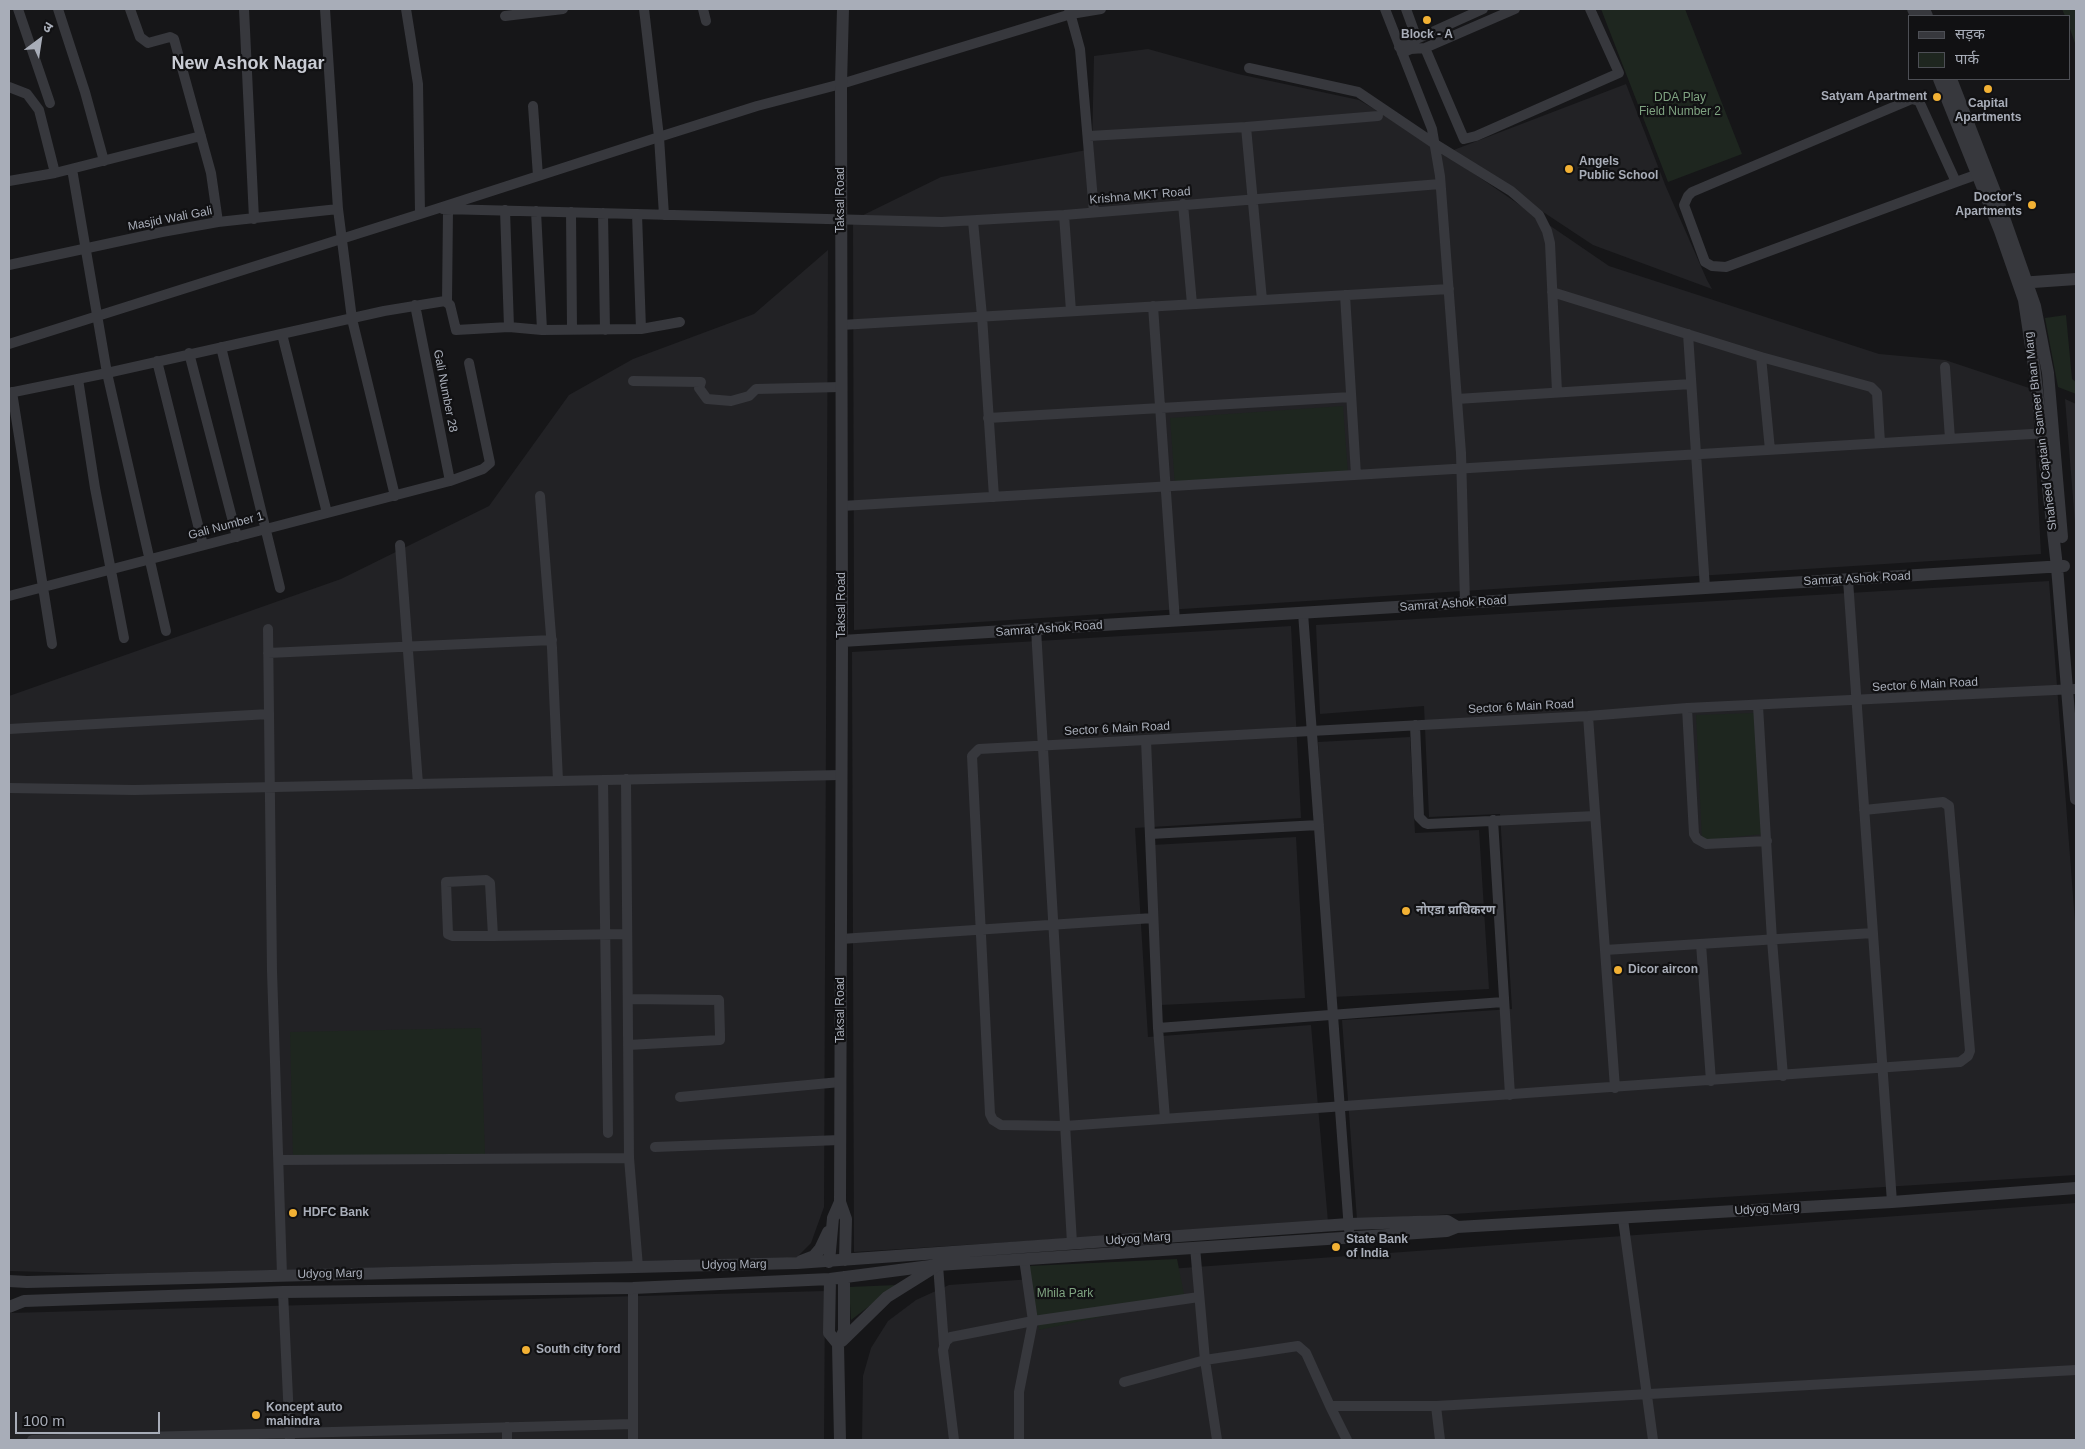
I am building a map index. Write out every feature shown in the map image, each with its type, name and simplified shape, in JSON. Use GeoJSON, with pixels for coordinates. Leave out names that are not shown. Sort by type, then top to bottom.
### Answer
{"type":"FeatureCollection","features":[{"type":"Feature","properties":{"kind":"street"},"geometry":{"type":"LineString","coordinates":[[18,9],[50,103]]}},
{"type":"Feature","properties":{"kind":"street"},"geometry":{"type":"LineString","coordinates":[[58,9],[85,92],[104,161]]}},
{"type":"Feature","properties":{"kind":"street"},"geometry":{"type":"LineString","coordinates":[[130,9],[140,37],[146,42],[150,44],[170,37],[174,39],[211,173],[218,222]]}},
{"type":"Feature","properties":{"kind":"street"},"geometry":{"type":"LineString","coordinates":[[244,9],[254,219]]}},
{"type":"Feature","properties":{"kind":"street"},"geometry":{"type":"LineString","coordinates":[[325,9],[338,209],[352,319],[395,496]]}},
{"type":"Feature","properties":{"kind":"street"},"geometry":{"type":"LineString","coordinates":[[406,9],[418,84],[420,213]]}},
{"type":"Feature","properties":{"kind":"street"},"geometry":{"type":"LineString","coordinates":[[505,16],[562,9]]}},
{"type":"Feature","properties":{"kind":"street"},"geometry":{"type":"LineString","coordinates":[[644,9],[659,136],[664,215]]}},
{"type":"Feature","properties":{"kind":"street"},"geometry":{"type":"LineString","coordinates":[[703,9],[706,21]]}},
{"type":"Feature","properties":{"kind":"street","name":"Taksal Road"},"geometry":{"type":"LineString","coordinates":[[844,9],[841,84],[840,1202],[846,1219],[846,1260]]}},
{"type":"Feature","properties":{"kind":"street"},"geometry":{"type":"LineString","coordinates":[[9,344],[436,209],[659,136],[757,106],[841,84],[1070,11],[1101,9]]}},
{"type":"Feature","properties":{"kind":"street"},"geometry":{"type":"LineString","coordinates":[[1384,9],[1432,128],[1435,144],[1449,289],[1462,468],[1465,603]]}},
{"type":"Feature","properties":{"kind":"street"},"geometry":{"type":"LineString","coordinates":[[1406,9],[1417,39]]}},
{"type":"Feature","properties":{"kind":"street"},"geometry":{"type":"LineString","coordinates":[[1401,50],[1417,39],[1483,9]]}},
{"type":"Feature","properties":{"kind":"street"},"geometry":{"type":"LineString","coordinates":[[1401,50],[1425,48],[1515,9]]}},
{"type":"Feature","properties":{"kind":"street"},"geometry":{"type":"LineString","coordinates":[[1425,48],[1464,139],[1476,136],[1619,73],[1590,9]]}},
{"type":"Feature","properties":{"kind":"street"},"geometry":{"type":"LineString","coordinates":[[1070,11],[1080,49],[1089,136],[1094,212]]}},
{"type":"Feature","properties":{"kind":"street"},"geometry":{"type":"LineString","coordinates":[[1249,68],[1358,92],[1435,144],[1511,191],[1539,215],[1547,231],[1550,243],[1557,392]]}},
{"type":"Feature","properties":{"kind":"street","name":"Shaheed Captain Sameer Bhan Marg"},"geometry":{"type":"LineString","coordinates":[[1939,80],[1982,173]]}},
{"type":"Feature","properties":{"kind":"street","name":"Shaheed Captain Sameer Bhan Marg"},"geometry":{"type":"LineString","coordinates":[[1951,80],[1982,173],[2022,283],[2035,306],[2048,373],[2048,433],[2071,689],[2076,799]]}},
{"type":"Feature","properties":{"kind":"street"},"geometry":{"type":"LineString","coordinates":[[9,87],[27,94],[39,110],[55,173]]}},
{"type":"Feature","properties":{"kind":"street"},"geometry":{"type":"LineString","coordinates":[[1956,182],[1919,101],[1912,98],[1692,192],[1684,204],[1705,262],[1712,266],[1726,267],[1982,173]]}},
{"type":"Feature","properties":{"kind":"street"},"geometry":{"type":"LineString","coordinates":[[533,106],[538,176]]}},
{"type":"Feature","properties":{"kind":"street"},"geometry":{"type":"LineString","coordinates":[[1089,136],[1246,127],[1378,116]]}},
{"type":"Feature","properties":{"kind":"street"},"geometry":{"type":"LineString","coordinates":[[1246,127],[1262,300]]}},
{"type":"Feature","properties":{"kind":"street"},"geometry":{"type":"LineString","coordinates":[[9,181],[55,173],[201,136]]}},
{"type":"Feature","properties":{"kind":"street"},"geometry":{"type":"LineString","coordinates":[[72,169],[107,373],[166,631]]}},
{"type":"Feature","properties":{"kind":"street","name":"Krishna MKT Road"},"geometry":{"type":"LineString","coordinates":[[436,209],[942,222],[1064,215],[1440,184]]}},
{"type":"Feature","properties":{"kind":"street"},"geometry":{"type":"LineString","coordinates":[[1183,204],[1192,304]]}},
{"type":"Feature","properties":{"kind":"street","name":"Masjid Wali Gali"},"geometry":{"type":"LineString","coordinates":[[9,265],[218,222],[338,209]]}},
{"type":"Feature","properties":{"kind":"street"},"geometry":{"type":"LineString","coordinates":[[448,210],[447,302],[450,305],[456,330],[509,327],[542,330],[640,330],[680,322]]}},
{"type":"Feature","properties":{"kind":"street"},"geometry":{"type":"LineString","coordinates":[[504,210],[509,327]]}},
{"type":"Feature","properties":{"kind":"street"},"geometry":{"type":"LineString","coordinates":[[536,211],[542,330]]}},
{"type":"Feature","properties":{"kind":"street"},"geometry":{"type":"LineString","coordinates":[[571,212],[572,329]]}},
{"type":"Feature","properties":{"kind":"street"},"geometry":{"type":"LineString","coordinates":[[603,213],[605,330]]}},
{"type":"Feature","properties":{"kind":"street"},"geometry":{"type":"LineString","coordinates":[[637,214],[640,330]]}},
{"type":"Feature","properties":{"kind":"street"},"geometry":{"type":"LineString","coordinates":[[1064,215],[1072,311]]}},
{"type":"Feature","properties":{"kind":"street"},"geometry":{"type":"LineString","coordinates":[[973,221],[982,316],[994,497]]}},
{"type":"Feature","properties":{"kind":"street"},"geometry":{"type":"LineString","coordinates":[[2022,283],[2076,279]]}},
{"type":"Feature","properties":{"kind":"street"},"geometry":{"type":"LineString","coordinates":[[841,325],[1449,289]]}},
{"type":"Feature","properties":{"kind":"street"},"geometry":{"type":"LineString","coordinates":[[1552,292],[1761,357],[1874,389],[1877,393],[1880,444]]}},
{"type":"Feature","properties":{"kind":"street"},"geometry":{"type":"LineString","coordinates":[[1345,295],[1356,475]]}},
{"type":"Feature","properties":{"kind":"street"},"geometry":{"type":"LineString","coordinates":[[52,644],[10,393],[415,305],[447,302]]}},
{"type":"Feature","properties":{"kind":"street","name":"Gali Number 28"},"geometry":{"type":"LineString","coordinates":[[415,305],[450,481]]}},
{"type":"Feature","properties":{"kind":"street"},"geometry":{"type":"LineString","coordinates":[[1153,306],[1175,621]]}},
{"type":"Feature","properties":{"kind":"street"},"geometry":{"type":"LineString","coordinates":[[282,334],[327,513]]}},
{"type":"Feature","properties":{"kind":"street"},"geometry":{"type":"LineString","coordinates":[[1688,334],[1705,588]]}},
{"type":"Feature","properties":{"kind":"street"},"geometry":{"type":"LineString","coordinates":[[221,347],[280,588]]}},
{"type":"Feature","properties":{"kind":"street"},"geometry":{"type":"LineString","coordinates":[[189,354],[237,537]]}},
{"type":"Feature","properties":{"kind":"street"},"geometry":{"type":"LineString","coordinates":[[1761,357],[1770,450]]}},
{"type":"Feature","properties":{"kind":"street"},"geometry":{"type":"LineString","coordinates":[[156,361],[203,545]]}},
{"type":"Feature","properties":{"kind":"street","name":"Gali Number 1"},"geometry":{"type":"LineString","coordinates":[[9,596],[395,496],[450,481],[483,469],[490,463],[469,363]]}},
{"type":"Feature","properties":{"kind":"street"},"geometry":{"type":"LineString","coordinates":[[1945,367],[1950,439]]}},
{"type":"Feature","properties":{"kind":"street"},"geometry":{"type":"LineString","coordinates":[[78,379],[110,570],[124,638]]}},
{"type":"Feature","properties":{"kind":"street"},"geometry":{"type":"LineString","coordinates":[[632,381],[701,382],[699,388],[707,398],[731,401],[749,396],[756,389],[841,387]]}},
{"type":"Feature","properties":{"kind":"street"},"geometry":{"type":"LineString","coordinates":[[1457,399],[1691,384]]}},
{"type":"Feature","properties":{"kind":"street"},"geometry":{"type":"LineString","coordinates":[[988,418],[1351,397]]}},
{"type":"Feature","properties":{"kind":"street"},"geometry":{"type":"LineString","coordinates":[[842,506],[2048,433]]}},
{"type":"Feature","properties":{"kind":"street"},"geometry":{"type":"LineString","coordinates":[[540,496],[552,640],[558,781]]}},
{"type":"Feature","properties":{"kind":"street"},"geometry":{"type":"LineString","coordinates":[[400,545],[418,784]]}},
{"type":"Feature","properties":{"kind":"street","name":"Samrat Ashok Road"},"geometry":{"type":"LineString","coordinates":[[842,641],[2060,567]]}},
{"type":"Feature","properties":{"kind":"street"},"geometry":{"type":"LineString","coordinates":[[1848,580],[1892,1202]]}},
{"type":"Feature","properties":{"kind":"street"},"geometry":{"type":"LineString","coordinates":[[1304,613],[1350,1238]]}},
{"type":"Feature","properties":{"kind":"street"},"geometry":{"type":"LineString","coordinates":[[268,629],[272,971],[282,1275]]}},
{"type":"Feature","properties":{"kind":"street"},"geometry":{"type":"LineString","coordinates":[[1036,630],[1072,1242]]}},
{"type":"Feature","properties":{"kind":"street"},"geometry":{"type":"LineString","coordinates":[[268,653],[552,640]]}},
{"type":"Feature","properties":{"kind":"street","name":"Shaheed Captain Sameer Bhan Marg"},"geometry":{"type":"LineString","coordinates":[[2071,689],[2076,702]]}},
{"type":"Feature","properties":{"kind":"street","name":"Sector 6 Main Road"},"geometry":{"type":"LineString","coordinates":[[982,929],[972,756],[979,749],[1588,716],[1687,708],[1758,706],[2071,689]]}},
{"type":"Feature","properties":{"kind":"street"},"geometry":{"type":"LineString","coordinates":[[1758,706],[1772,940],[1783,1076]]}},
{"type":"Feature","properties":{"kind":"street"},"geometry":{"type":"LineString","coordinates":[[1687,708],[1694,834],[1706,844],[1767,841]]}},
{"type":"Feature","properties":{"kind":"street"},"geometry":{"type":"LineString","coordinates":[[9,729],[269,714]]}},
{"type":"Feature","properties":{"kind":"street"},"geometry":{"type":"LineString","coordinates":[[1588,716],[1615,1088]]}},
{"type":"Feature","properties":{"kind":"street"},"geometry":{"type":"LineString","coordinates":[[1415,726],[1419,817],[1428,824],[1595,816]]}},
{"type":"Feature","properties":{"kind":"street"},"geometry":{"type":"LineString","coordinates":[[1146,740],[1158,1028],[1165,1118]]}},
{"type":"Feature","properties":{"kind":"street"},"geometry":{"type":"LineString","coordinates":[[9,788],[134,790],[841,775]]}},
{"type":"Feature","properties":{"kind":"street"},"geometry":{"type":"LineString","coordinates":[[603,780],[608,1133]]}},
{"type":"Feature","properties":{"kind":"street"},"geometry":{"type":"LineString","coordinates":[[626,780],[629,1158],[638,1267]]}},
{"type":"Feature","properties":{"kind":"street"},"geometry":{"type":"LineString","coordinates":[[982,929],[990,1114],[992,1120],[1001,1125],[1065,1126],[1960,1062],[1968,1056],[1970,1051],[1949,806],[1943,802],[1864,810]]}},
{"type":"Feature","properties":{"kind":"street"},"geometry":{"type":"LineString","coordinates":[[1493,820],[1510,1095]]}},
{"type":"Feature","properties":{"kind":"street"},"geometry":{"type":"LineString","coordinates":[[1150,834],[1319,825]]}},
{"type":"Feature","properties":{"kind":"street"},"geometry":{"type":"LineString","coordinates":[[493,936],[490,883],[486,880],[446,882],[448,934],[453,936],[493,936],[606,933],[627,934]]}},
{"type":"Feature","properties":{"kind":"street"},"geometry":{"type":"LineString","coordinates":[[841,939],[1153,918]]}},
{"type":"Feature","properties":{"kind":"street"},"geometry":{"type":"LineString","coordinates":[[1605,950],[1873,933]]}},
{"type":"Feature","properties":{"kind":"street"},"geometry":{"type":"LineString","coordinates":[[1701,944],[1711,1081]]}},
{"type":"Feature","properties":{"kind":"street"},"geometry":{"type":"LineString","coordinates":[[628,999],[719,1000],[720,1034],[720,1040],[628,1046]]}},
{"type":"Feature","properties":{"kind":"street"},"geometry":{"type":"LineString","coordinates":[[1158,1028],[1503,1002]]}},
{"type":"Feature","properties":{"kind":"street"},"geometry":{"type":"LineString","coordinates":[[680,1097],[840,1082]]}},
{"type":"Feature","properties":{"kind":"street"},"geometry":{"type":"LineString","coordinates":[[655,1147],[840,1140]]}},
{"type":"Feature","properties":{"kind":"street"},"geometry":{"type":"LineString","coordinates":[[278,1160],[629,1158]]}},
{"type":"Feature","properties":{"kind":"street","name":"Udyog Marg"},"geometry":{"type":"LineString","coordinates":[[9,1307],[24,1301],[283,1292],[633,1288],[830,1279],[938,1265],[1350,1238],[1447,1230],[1457,1227],[1892,1202],[2076,1188]]}},
{"type":"Feature","properties":{"kind":"street","name":"Taksal Road"},"geometry":{"type":"LineString","coordinates":[[829,1262],[833,1218],[840,1202]]}},
{"type":"Feature","properties":{"kind":"street"},"geometry":{"type":"LineString","coordinates":[[797,1263],[814,1256],[820,1249],[833,1218]]}},
{"type":"Feature","properties":{"kind":"street"},"geometry":{"type":"LineString","coordinates":[[1623,1218],[1653,1440]]}},
{"type":"Feature","properties":{"kind":"street","name":"Udyog Marg"},"geometry":{"type":"LineString","coordinates":[[9,1280],[27,1282],[829,1262],[1072,1242],[1348,1224],[1447,1221],[1457,1227]]}},
{"type":"Feature","properties":{"kind":"street"},"geometry":{"type":"LineString","coordinates":[[1195,1248],[1205,1360],[1217,1440]]}},
{"type":"Feature","properties":{"kind":"street"},"geometry":{"type":"LineString","coordinates":[[1019,1440],[1018,1392],[1033,1321],[1024,1259]]}},
{"type":"Feature","properties":{"kind":"street"},"geometry":{"type":"LineString","coordinates":[[838,1344],[848,1337],[887,1297],[938,1265],[954,1440]]}},
{"type":"Feature","properties":{"kind":"street"},"geometry":{"type":"LineString","coordinates":[[9,1274],[27,1282]]}},
{"type":"Feature","properties":{"kind":"street"},"geometry":{"type":"LineString","coordinates":[[840,1440],[838,1344],[844,1331],[844,1277]]}},
{"type":"Feature","properties":{"kind":"street"},"geometry":{"type":"LineString","coordinates":[[830,1279],[829,1333],[838,1344]]}},
{"type":"Feature","properties":{"kind":"street"},"geometry":{"type":"LineString","coordinates":[[633,1288],[633,1440]]}},
{"type":"Feature","properties":{"kind":"street"},"geometry":{"type":"LineString","coordinates":[[283,1292],[290,1437]]}},
{"type":"Feature","properties":{"kind":"street"},"geometry":{"type":"LineString","coordinates":[[944,1345],[951,1338],[1033,1321],[1199,1296]]}},
{"type":"Feature","properties":{"kind":"street"},"geometry":{"type":"LineString","coordinates":[[1124,1382],[1205,1360],[1298,1346],[1306,1353],[1347,1440]]}},
{"type":"Feature","properties":{"kind":"street"},"geometry":{"type":"LineString","coordinates":[[1330,1406],[1436,1406],[2076,1370]]}},
{"type":"Feature","properties":{"kind":"street"},"geometry":{"type":"LineString","coordinates":[[1436,1406],[1440,1440]]}},
{"type":"Feature","properties":{"kind":"street"},"geometry":{"type":"LineString","coordinates":[[32,1440],[290,1437],[507,1427],[633,1424]]}},
{"type":"Feature","properties":{"kind":"street"},"geometry":{"type":"LineString","coordinates":[[507,1427],[507,1440]]}},
{"type":"Feature","properties":{"kind":"shaded area"},"geometry":{"type":"Polygon","coordinates":[[[1148,49],[1238,74],[1359,100],[1416,134],[1609,266],[1879,354],[1945,360],[2032,389],[2041,554],[854,630],[853,220],[941,177],[1092,149],[1094,56],[1148,49]]]}},
{"type":"Feature","properties":{"kind":"shaded area","name":"Angels Public School"},"geometry":{"type":"Polygon","coordinates":[[[1626,84],[1666,187],[1712,289],[1593,245],[1451,151],[1626,84]]]}},
{"type":"Feature","properties":{"kind":"shaded area"},"geometry":{"type":"Polygon","coordinates":[[[828,250],[824,1207],[811,1243],[797,1257],[118,1274],[9,1271],[9,696],[341,579],[489,506],[569,395],[633,359],[754,314],[828,250]]]}},
{"type":"Feature","properties":{"kind":"shaded area"},"geometry":{"type":"Polygon","coordinates":[[[2065,399],[2076,404],[2076,535],[2065,399]]]}},
{"type":"Feature","properties":{"kind":"shaded area"},"geometry":{"type":"Polygon","coordinates":[[[2049,581],[2076,935],[2076,1175],[1357,1220],[1342,1020],[1512,1009],[1500,814],[1429,817],[1424,706],[1320,714],[1316,625],[2049,581]]]}},
{"type":"Feature","properties":{"kind":"shaded area"},"geometry":{"type":"Polygon","coordinates":[[[1291,626],[1301,818],[1135,828],[1148,1037],[1311,1025],[1328,1222],[854,1252],[852,652],[1291,626]]]}},
{"type":"Feature","properties":{"kind":"shaded area","name":"नोएडा प्राधिकरण"},"geometry":{"type":"Polygon","coordinates":[[[1410,737],[1415,833],[1479,830],[1489,989],[1333,997],[1318,742],[1410,737]]]}},
{"type":"Feature","properties":{"kind":"shaded area"},"geometry":{"type":"Polygon","coordinates":[[[1296,837],[1305,998],[1161,1005],[1152,845],[1296,837]]]}},
{"type":"Feature","properties":{"kind":"shaded area"},"geometry":{"type":"Polygon","coordinates":[[[2076,1203],[2076,1440],[862,1440],[863,1376],[871,1348],[888,1321],[916,1300],[949,1285],[2076,1203]]]}},
{"type":"Feature","properties":{"kind":"shaded area"},"geometry":{"type":"Polygon","coordinates":[[[825,1291],[824,1440],[9,1440],[9,1313],[825,1291]]]}},
{"type":"Feature","properties":{"kind":"green space","name":"DDA Play Field Number 2"},"geometry":{"type":"Polygon","coordinates":[[[1601,9],[1685,9],[1742,154],[1668,182],[1601,9]]]}},
{"type":"Feature","properties":{"kind":"green space"},"geometry":{"type":"Polygon","coordinates":[[[2062,9],[2076,9],[2076,46],[2070,29],[2070,15],[2065,15],[2062,9]]]}},
{"type":"Feature","properties":{"kind":"green space"},"geometry":{"type":"Polygon","coordinates":[[[2066,315],[2072,379],[2076,382],[2076,394],[2058,387],[2045,318],[2066,315]]]}},
{"type":"Feature","properties":{"kind":"green space"},"geometry":{"type":"Polygon","coordinates":[[[1343,406],[1348,474],[1175,486],[1170,418],[1343,406]]]}},
{"type":"Feature","properties":{"kind":"green space"},"geometry":{"type":"Polygon","coordinates":[[[1754,713],[1762,834],[1702,841],[1696,715],[1754,713]]]}},
{"type":"Feature","properties":{"kind":"green space"},"geometry":{"type":"Polygon","coordinates":[[[481,1028],[485,1155],[293,1159],[290,1032],[481,1028]]]}},
{"type":"Feature","properties":{"kind":"green space","name":"Mhila Park"},"geometry":{"type":"Polygon","coordinates":[[[1177,1259],[1185,1299],[1039,1330],[1029,1266],[1177,1259]]]}},
{"type":"Feature","properties":{"kind":"green space"},"geometry":{"type":"Polygon","coordinates":[[[897,1285],[851,1320],[849,1287],[897,1285]]]}},
{"type":"Feature","properties":{"kind":"place","name":"Block - A"},"geometry":{"type":"Point","coordinates":[1427,20]}},
{"type":"Feature","properties":{"kind":"place","name":"Capital Apartments"},"geometry":{"type":"Point","coordinates":[1988,89]}},
{"type":"Feature","properties":{"kind":"place","name":"Satyam Apartment"},"geometry":{"type":"Point","coordinates":[1937,97]}},
{"type":"Feature","properties":{"kind":"place","name":"Angels Public School"},"geometry":{"type":"Point","coordinates":[1569,169]}},
{"type":"Feature","properties":{"kind":"place","name":"Doctor's Apartments"},"geometry":{"type":"Point","coordinates":[2032,205]}},
{"type":"Feature","properties":{"kind":"place","name":"नोएडा प्राधिकरण"},"geometry":{"type":"Point","coordinates":[1406,911]}},
{"type":"Feature","properties":{"kind":"place","name":"Dicor aircon"},"geometry":{"type":"Point","coordinates":[1618,970]}},
{"type":"Feature","properties":{"kind":"place","name":"HDFC Bank"},"geometry":{"type":"Point","coordinates":[293,1213]}},
{"type":"Feature","properties":{"kind":"place","name":"State Bank of India"},"geometry":{"type":"Point","coordinates":[1336,1247]}},
{"type":"Feature","properties":{"kind":"place","name":"South city ford"},"geometry":{"type":"Point","coordinates":[526,1350]}},
{"type":"Feature","properties":{"kind":"place","name":"Koncept auto mahindra"},"geometry":{"type":"Point","coordinates":[256,1415]}},
{"type":"Feature","properties":{"kind":"district","name":"New Ashok Nagar"},"geometry":{"type":"Point","coordinates":[248,64]}}]}
